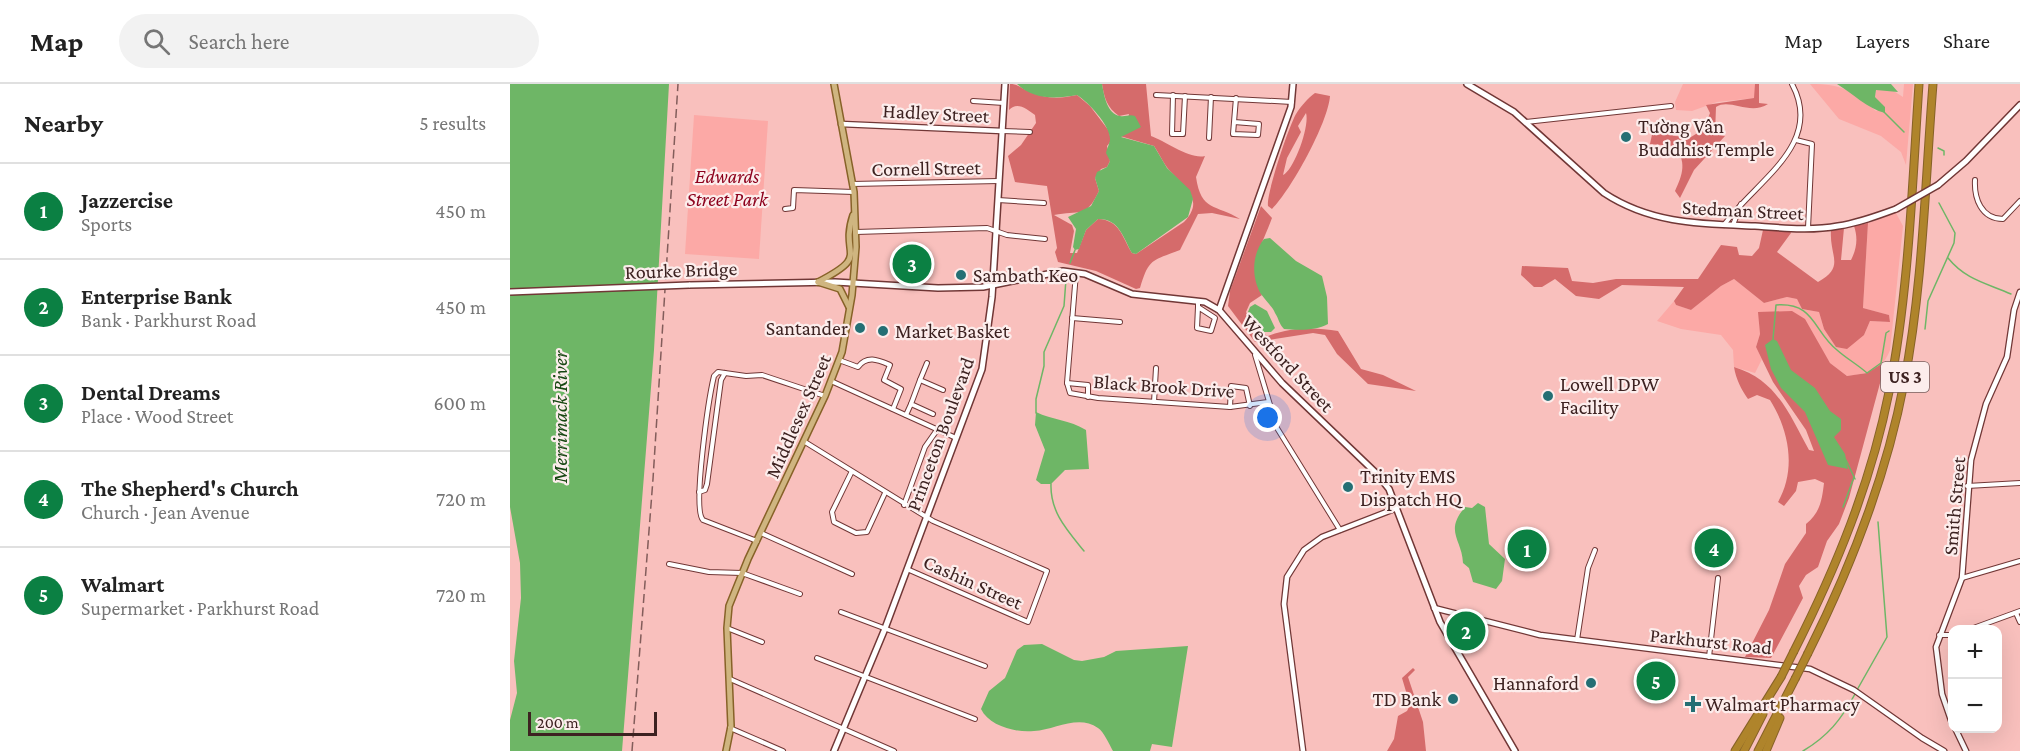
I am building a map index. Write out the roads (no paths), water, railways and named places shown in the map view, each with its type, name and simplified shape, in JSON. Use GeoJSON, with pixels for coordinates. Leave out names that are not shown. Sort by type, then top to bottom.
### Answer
{"type":"FeatureCollection","features":[{"type":"Feature","properties":{"kind":"highway","name":"US 3"},"geometry":{"type":"LineString","coordinates":[[1744,751],[1823,592],[1850,528],[1872,462],[1889,394],[1903,302],[1919,84]]}},
{"type":"Feature","properties":{"kind":"highway","name":"US 3"},"geometry":{"type":"LineString","coordinates":[[1758,751],[1808,653],[1861,534],[1881,475],[1900,400],[1917,292],[1933,84]]}},
{"type":"Feature","properties":{"kind":"highway"},"geometry":{"type":"LineString","coordinates":[[1735,751],[1782,677]]}},
{"type":"Feature","properties":{"kind":"highway"},"geometry":{"type":"LineString","coordinates":[[1766,751],[1795,679]]}},
{"type":"Feature","properties":{"kind":"main road","name":"Middlesex Street"},"geometry":{"type":"LineString","coordinates":[[726,751],[730,728],[727,628],[729,606],[831,381],[839,360],[854,283],[856,232],[854,192],[834,84]]}},
{"type":"Feature","properties":{"kind":"main road","name":"Princeton Boulevard"},"geometry":{"type":"LineString","coordinates":[[834,751],[885,628],[984,361],[993,286],[1005,84]]}},
{"type":"Feature","properties":{"kind":"main road","name":"Westford Street"},"geometry":{"type":"LineString","coordinates":[[1293,84],[1292,102],[1219,310],[1255,355],[1308,410],[1377,474],[1389,489],[1440,622],[1515,751]]}},
{"type":"Feature","properties":{"kind":"main road","name":"Stedman Street"},"geometry":{"type":"LineString","coordinates":[[1467,84],[1499,101],[1526,122],[1578,171],[1618,202],[1669,221],[1724,225],[1808,228],[1854,223],[1896,209],[1938,184],[1966,161],[2019,108]]}},
{"type":"Feature","properties":{"kind":"main road"},"geometry":{"type":"LineString","coordinates":[[818,282],[841,271],[850,261],[851,222],[855,212]]}},
{"type":"Feature","properties":{"kind":"main road","name":"Rourke Bridge"},"geometry":{"type":"LineString","coordinates":[[510,292],[818,282],[938,288],[993,286],[1063,271],[1076,273]]}},
{"type":"Feature","properties":{"kind":"main road"},"geometry":{"type":"LineString","coordinates":[[1076,273],[1132,294],[1198,304],[1219,310]]}},
{"type":"Feature","properties":{"kind":"main road"},"geometry":{"type":"LineString","coordinates":[[818,282],[840,289],[848,301],[849,312]]}},
{"type":"Feature","properties":{"kind":"street"},"geometry":{"type":"LineString","coordinates":[[1724,225],[1741,204],[1788,157],[1796,140],[1802,113],[1792,84]]}},
{"type":"Feature","properties":{"kind":"street"},"geometry":{"type":"LineString","coordinates":[[1156,94],[1292,102]]}},
{"type":"Feature","properties":{"kind":"street"},"geometry":{"type":"LineString","coordinates":[[1173,95],[1172,134],[1183,134],[1185,96]]}},
{"type":"Feature","properties":{"kind":"street"},"geometry":{"type":"LineString","coordinates":[[1209,138],[1211,97]]}},
{"type":"Feature","properties":{"kind":"street"},"geometry":{"type":"LineString","coordinates":[[1234,122],[1259,124],[1258,135],[1233,134],[1234,122],[1236,98]]}},
{"type":"Feature","properties":{"kind":"street"},"geometry":{"type":"LineString","coordinates":[[973,100],[1004,103]]}},
{"type":"Feature","properties":{"kind":"street"},"geometry":{"type":"LineString","coordinates":[[1526,122],[1671,106]]}},
{"type":"Feature","properties":{"kind":"street","name":"Hadley Street"},"geometry":{"type":"LineString","coordinates":[[841,124],[1030,132]]}},
{"type":"Feature","properties":{"kind":"street"},"geometry":{"type":"LineString","coordinates":[[1796,140],[1812,144],[1808,228]]}},
{"type":"Feature","properties":{"kind":"street"},"geometry":{"type":"LineString","coordinates":[[1976,180],[1975,200],[1986,213],[1994,218],[2003,219],[2020,201]]}},
{"type":"Feature","properties":{"kind":"street","name":"Cornell Street"},"geometry":{"type":"LineString","coordinates":[[852,184],[999,181]]}},
{"type":"Feature","properties":{"kind":"street"},"geometry":{"type":"LineString","coordinates":[[785,209],[793,208],[794,190],[854,192]]}},
{"type":"Feature","properties":{"kind":"street"},"geometry":{"type":"LineString","coordinates":[[998,200],[1044,203]]}},
{"type":"Feature","properties":{"kind":"street"},"geometry":{"type":"LineString","coordinates":[[1733,225],[1741,204]]}},
{"type":"Feature","properties":{"kind":"street"},"geometry":{"type":"LineString","coordinates":[[856,232],[987,228],[1007,235],[1045,239]]}},
{"type":"Feature","properties":{"kind":"street","name":"Black Brook Drive"},"geometry":{"type":"LineString","coordinates":[[1076,273],[1067,383],[1070,393],[1088,397],[1230,407],[1268,402]]}},
{"type":"Feature","properties":{"kind":"street","name":"Smith Street"},"geometry":{"type":"LineString","coordinates":[[1948,707],[1939,679],[1936,653],[1940,635],[1962,578],[1967,486],[1978,427],[2007,357],[2014,310],[2020,292]]}},
{"type":"Feature","properties":{"kind":"street"},"geometry":{"type":"LineString","coordinates":[[1198,304],[1213,315],[1214,327],[1211,331],[1197,328],[1198,304]]}},
{"type":"Feature","properties":{"kind":"street"},"geometry":{"type":"LineString","coordinates":[[1072,318],[1120,322]]}},
{"type":"Feature","properties":{"kind":"street"},"geometry":{"type":"LineString","coordinates":[[1255,355],[1268,402],[1283,439],[1340,530]]}},
{"type":"Feature","properties":{"kind":"street"},"geometry":{"type":"LineString","coordinates":[[839,360],[858,368],[862,362],[873,359],[890,365],[884,380],[901,389],[893,409]]}},
{"type":"Feature","properties":{"kind":"street"},"geometry":{"type":"LineString","coordinates":[[906,415],[927,363]]}},
{"type":"Feature","properties":{"kind":"street"},"geometry":{"type":"LineString","coordinates":[[1154,402],[1156,368]]}},
{"type":"Feature","properties":{"kind":"street"},"geometry":{"type":"LineString","coordinates":[[757,541],[701,518],[699,492],[713,379],[718,372],[746,376],[762,375],[825,396]]}},
{"type":"Feature","properties":{"kind":"street"},"geometry":{"type":"LineString","coordinates":[[699,492],[705,490],[707,484],[721,380],[725,373]]}},
{"type":"Feature","properties":{"kind":"street"},"geometry":{"type":"LineString","coordinates":[[920,380],[943,390]]}},
{"type":"Feature","properties":{"kind":"street"},"geometry":{"type":"LineString","coordinates":[[831,381],[957,438]]}},
{"type":"Feature","properties":{"kind":"street"},"geometry":{"type":"LineString","coordinates":[[1067,383],[1088,385],[1088,397]]}},
{"type":"Feature","properties":{"kind":"street"},"geometry":{"type":"LineString","coordinates":[[1230,407],[1231,386],[1246,388],[1250,406]]}},
{"type":"Feature","properties":{"kind":"street"},"geometry":{"type":"LineString","coordinates":[[910,404],[933,414]]}},
{"type":"Feature","properties":{"kind":"street"},"geometry":{"type":"LineString","coordinates":[[904,505],[925,447],[937,429]]}},
{"type":"Feature","properties":{"kind":"street"},"geometry":{"type":"LineString","coordinates":[[805,442],[927,518]]}},
{"type":"Feature","properties":{"kind":"street"},"geometry":{"type":"LineString","coordinates":[[851,472],[832,512],[834,522],[856,533],[867,532],[885,493]]}},
{"type":"Feature","properties":{"kind":"street"},"geometry":{"type":"LineString","coordinates":[[1967,486],[2020,483]]}},
{"type":"Feature","properties":{"kind":"street"},"geometry":{"type":"LineString","coordinates":[[1303,751],[1284,604],[1286,584],[1293,564],[1304,550],[1322,537],[1397,508]]}},
{"type":"Feature","properties":{"kind":"street","name":"Cashin Street"},"geometry":{"type":"LineString","coordinates":[[907,570],[1028,622],[1047,572],[927,518]]}},
{"type":"Feature","properties":{"kind":"street"},"geometry":{"type":"LineString","coordinates":[[761,533],[852,574]]}},
{"type":"Feature","properties":{"kind":"street"},"geometry":{"type":"LineString","coordinates":[[1576,640],[1588,568],[1595,550]]}},
{"type":"Feature","properties":{"kind":"street"},"geometry":{"type":"LineString","coordinates":[[1962,578],[2020,561]]}},
{"type":"Feature","properties":{"kind":"street"},"geometry":{"type":"LineString","coordinates":[[669,564],[709,572],[742,573],[800,594]]}},
{"type":"Feature","properties":{"kind":"street"},"geometry":{"type":"LineString","coordinates":[[1709,658],[1718,578]]}},
{"type":"Feature","properties":{"kind":"street","name":"Parkhurst Road"},"geometry":{"type":"LineString","coordinates":[[1434,608],[1521,632],[1709,658],[1806,668],[1829,675],[1865,696],[1922,738],[1944,751]]}},
{"type":"Feature","properties":{"kind":"street"},"geometry":{"type":"LineString","coordinates":[[842,612],[985,666]]}},
{"type":"Feature","properties":{"kind":"street"},"geometry":{"type":"LineString","coordinates":[[1440,622],[1443,613],[1453,612]]}},
{"type":"Feature","properties":{"kind":"street"},"geometry":{"type":"LineString","coordinates":[[1982,625],[2018,612],[2020,622]]}},
{"type":"Feature","properties":{"kind":"street"},"geometry":{"type":"LineString","coordinates":[[727,628],[762,642]]}},
{"type":"Feature","properties":{"kind":"street"},"geometry":{"type":"LineString","coordinates":[[1940,635],[1948,635]]}},
{"type":"Feature","properties":{"kind":"street"},"geometry":{"type":"LineString","coordinates":[[816,658],[975,719]]}},
{"type":"Feature","properties":{"kind":"street"},"geometry":{"type":"LineString","coordinates":[[730,680],[894,751]]}},
{"type":"Feature","properties":{"kind":"street"},"geometry":{"type":"LineString","coordinates":[[730,728],[783,751]]}},
{"type":"Feature","properties":{"kind":"street"},"geometry":{"type":"LineString","coordinates":[[1957,733],[1966,751]]}},
{"type":"Feature","properties":{"kind":"water","name":"Merrimack River"},"geometry":{"type":"Polygon","coordinates":[[[510,84],[669,84],[654,350],[622,751],[510,751],[510,720],[517,693],[514,661],[521,598],[520,563],[510,507],[510,84]]]}},
{"type":"Feature","properties":{"kind":"water"},"geometry":{"type":"Polygon","coordinates":[[[1017,84],[1102,84],[1112,112],[1120,116],[1135,116],[1141,127],[1121,137],[1154,146],[1167,168],[1190,190],[1193,199],[1188,217],[1136,254],[1132,253],[1116,226],[1111,222],[1098,219],[1086,230],[1079,249],[1075,250],[1073,247],[1076,229],[1068,217],[1091,206],[1099,191],[1095,178],[1097,172],[1107,167],[1110,161],[1106,153],[1110,141],[1109,133],[1098,114],[1077,95],[1038,96],[1017,84]]]}},
{"type":"Feature","properties":{"kind":"water"},"geometry":{"type":"Polygon","coordinates":[[[1837,84],[1891,84],[1898,92],[1876,90],[1875,97],[1885,107],[1885,113],[1866,104],[1837,84]]]}},
{"type":"Feature","properties":{"kind":"water"},"geometry":{"type":"Polygon","coordinates":[[[1270,238],[1296,261],[1322,276],[1327,297],[1328,324],[1301,330],[1284,329],[1281,325],[1261,294],[1254,273],[1255,259],[1260,245],[1264,239],[1270,238]]]}},
{"type":"Feature","properties":{"kind":"water"},"geometry":{"type":"Polygon","coordinates":[[[1255,304],[1267,311],[1275,328],[1271,332],[1263,332],[1248,312],[1255,304]]]}},
{"type":"Feature","properties":{"kind":"water"},"geometry":{"type":"Polygon","coordinates":[[[1773,339],[1777,341],[1791,370],[1815,388],[1830,411],[1841,419],[1841,430],[1834,437],[1845,454],[1848,469],[1828,465],[1805,412],[1781,388],[1771,369],[1765,345],[1773,339]]]}},
{"type":"Feature","properties":{"kind":"water"},"geometry":{"type":"Polygon","coordinates":[[[1036,412],[1086,430],[1089,469],[1065,470],[1051,484],[1041,484],[1036,480],[1045,450],[1035,425],[1036,412]]]}},
{"type":"Feature","properties":{"kind":"water"},"geometry":{"type":"Polygon","coordinates":[[[1478,503],[1485,507],[1489,544],[1505,559],[1502,581],[1496,589],[1473,582],[1469,568],[1463,563],[1456,535],[1456,523],[1465,507],[1472,508],[1478,503]]]}},
{"type":"Feature","properties":{"kind":"water"},"geometry":{"type":"Polygon","coordinates":[[[1042,644],[1074,660],[1082,661],[1104,657],[1116,651],[1188,646],[1172,747],[1152,744],[1150,751],[1113,751],[1098,728],[1083,722],[1027,731],[1004,727],[990,720],[981,709],[989,691],[1005,678],[1017,650],[1024,645],[1042,644]]]}},
{"type":"Feature","properties":{"kind":"waterway"},"geometry":{"type":"LineString","coordinates":[[1884,112],[1904,132]]}},
{"type":"Feature","properties":{"kind":"waterway"},"geometry":{"type":"LineString","coordinates":[[1938,148],[1944,151],[1944,155]]}},
{"type":"Feature","properties":{"kind":"waterway"},"geometry":{"type":"LineString","coordinates":[[1925,329],[1928,301],[1954,243],[1955,233],[1939,203]]}},
{"type":"Feature","properties":{"kind":"waterway"},"geometry":{"type":"LineString","coordinates":[[1070,263],[1075,250]]}},
{"type":"Feature","properties":{"kind":"waterway"},"geometry":{"type":"LineString","coordinates":[[1948,258],[1969,276],[2011,294]]}},
{"type":"Feature","properties":{"kind":"waterway"},"geometry":{"type":"LineString","coordinates":[[1036,413],[1036,399],[1044,366],[1044,352],[1064,306],[1066,279]]}},
{"type":"Feature","properties":{"kind":"waterway"},"geometry":{"type":"LineString","coordinates":[[1773,339],[1776,305],[1799,308],[1812,319],[1837,350],[1867,373],[1881,363],[1886,333],[1889,331]]}},
{"type":"Feature","properties":{"kind":"waterway"},"geometry":{"type":"LineString","coordinates":[[1922,391],[1923,385]]}},
{"type":"Feature","properties":{"kind":"waterway"},"geometry":{"type":"LineString","coordinates":[[1846,460],[1855,479]]}},
{"type":"Feature","properties":{"kind":"waterway"},"geometry":{"type":"LineString","coordinates":[[1843,507],[1854,477]]}},
{"type":"Feature","properties":{"kind":"waterway"},"geometry":{"type":"LineString","coordinates":[[1051,484],[1051,494],[1057,512],[1084,551]]}},
{"type":"Feature","properties":{"kind":"waterway"},"geometry":{"type":"LineString","coordinates":[[1857,690],[1887,637],[1878,522]]}},
{"type":"Feature","properties":{"kind":"waterway"},"geometry":{"type":"LineString","coordinates":[[1803,751],[1833,727],[1855,694]]}},
{"type":"Feature","properties":{"kind":"railway"},"geometry":{"type":"LineString","coordinates":[[632,751],[653,479],[678,84]]}},
{"type":"Feature","properties":{"kind":"place","name":"Tường Vân Buddhist Temple"},"geometry":{"type":"Point","coordinates":[1626,137]}},
{"type":"Feature","properties":{"kind":"place","name":"Dental Dreams"},"geometry":{"type":"Point","coordinates":[912,264]}},
{"type":"Feature","properties":{"kind":"place","name":"Sambath Keo"},"geometry":{"type":"Point","coordinates":[961,275]}},
{"type":"Feature","properties":{"kind":"place","name":"Santander"},"geometry":{"type":"Point","coordinates":[860,328]}},
{"type":"Feature","properties":{"kind":"place","name":"Market Basket"},"geometry":{"type":"Point","coordinates":[883,331]}},
{"type":"Feature","properties":{"kind":"place","name":"Lowell DPW Facility"},"geometry":{"type":"Point","coordinates":[1548,396]}},
{"type":"Feature","properties":{"kind":"place","name":"Trinity EMS Dispatch HQ"},"geometry":{"type":"Point","coordinates":[1348,487]}},
{"type":"Feature","properties":{"kind":"place","name":"The Shepherd's Church"},"geometry":{"type":"Point","coordinates":[1714,548]}},
{"type":"Feature","properties":{"kind":"place","name":"Jazzercise"},"geometry":{"type":"Point","coordinates":[1527,549]}},
{"type":"Feature","properties":{"kind":"place","name":"Enterprise Bank"},"geometry":{"type":"Point","coordinates":[1466,631]}},
{"type":"Feature","properties":{"kind":"place","name":"Walmart"},"geometry":{"type":"Point","coordinates":[1656,681]}},
{"type":"Feature","properties":{"kind":"place","name":"Hannaford"},"geometry":{"type":"Point","coordinates":[1591,683]}},
{"type":"Feature","properties":{"kind":"place","name":"TD Bank"},"geometry":{"type":"Point","coordinates":[1453,699]}},
{"type":"Feature","properties":{"kind":"place","name":"Walmart Pharmacy"},"geometry":{"type":"Point","coordinates":[1693,704]}},
{"type":"Feature","properties":{"kind":"park label","name":"Edwards Street Park"},"geometry":{"type":"Point","coordinates":[727,188]}}]}
